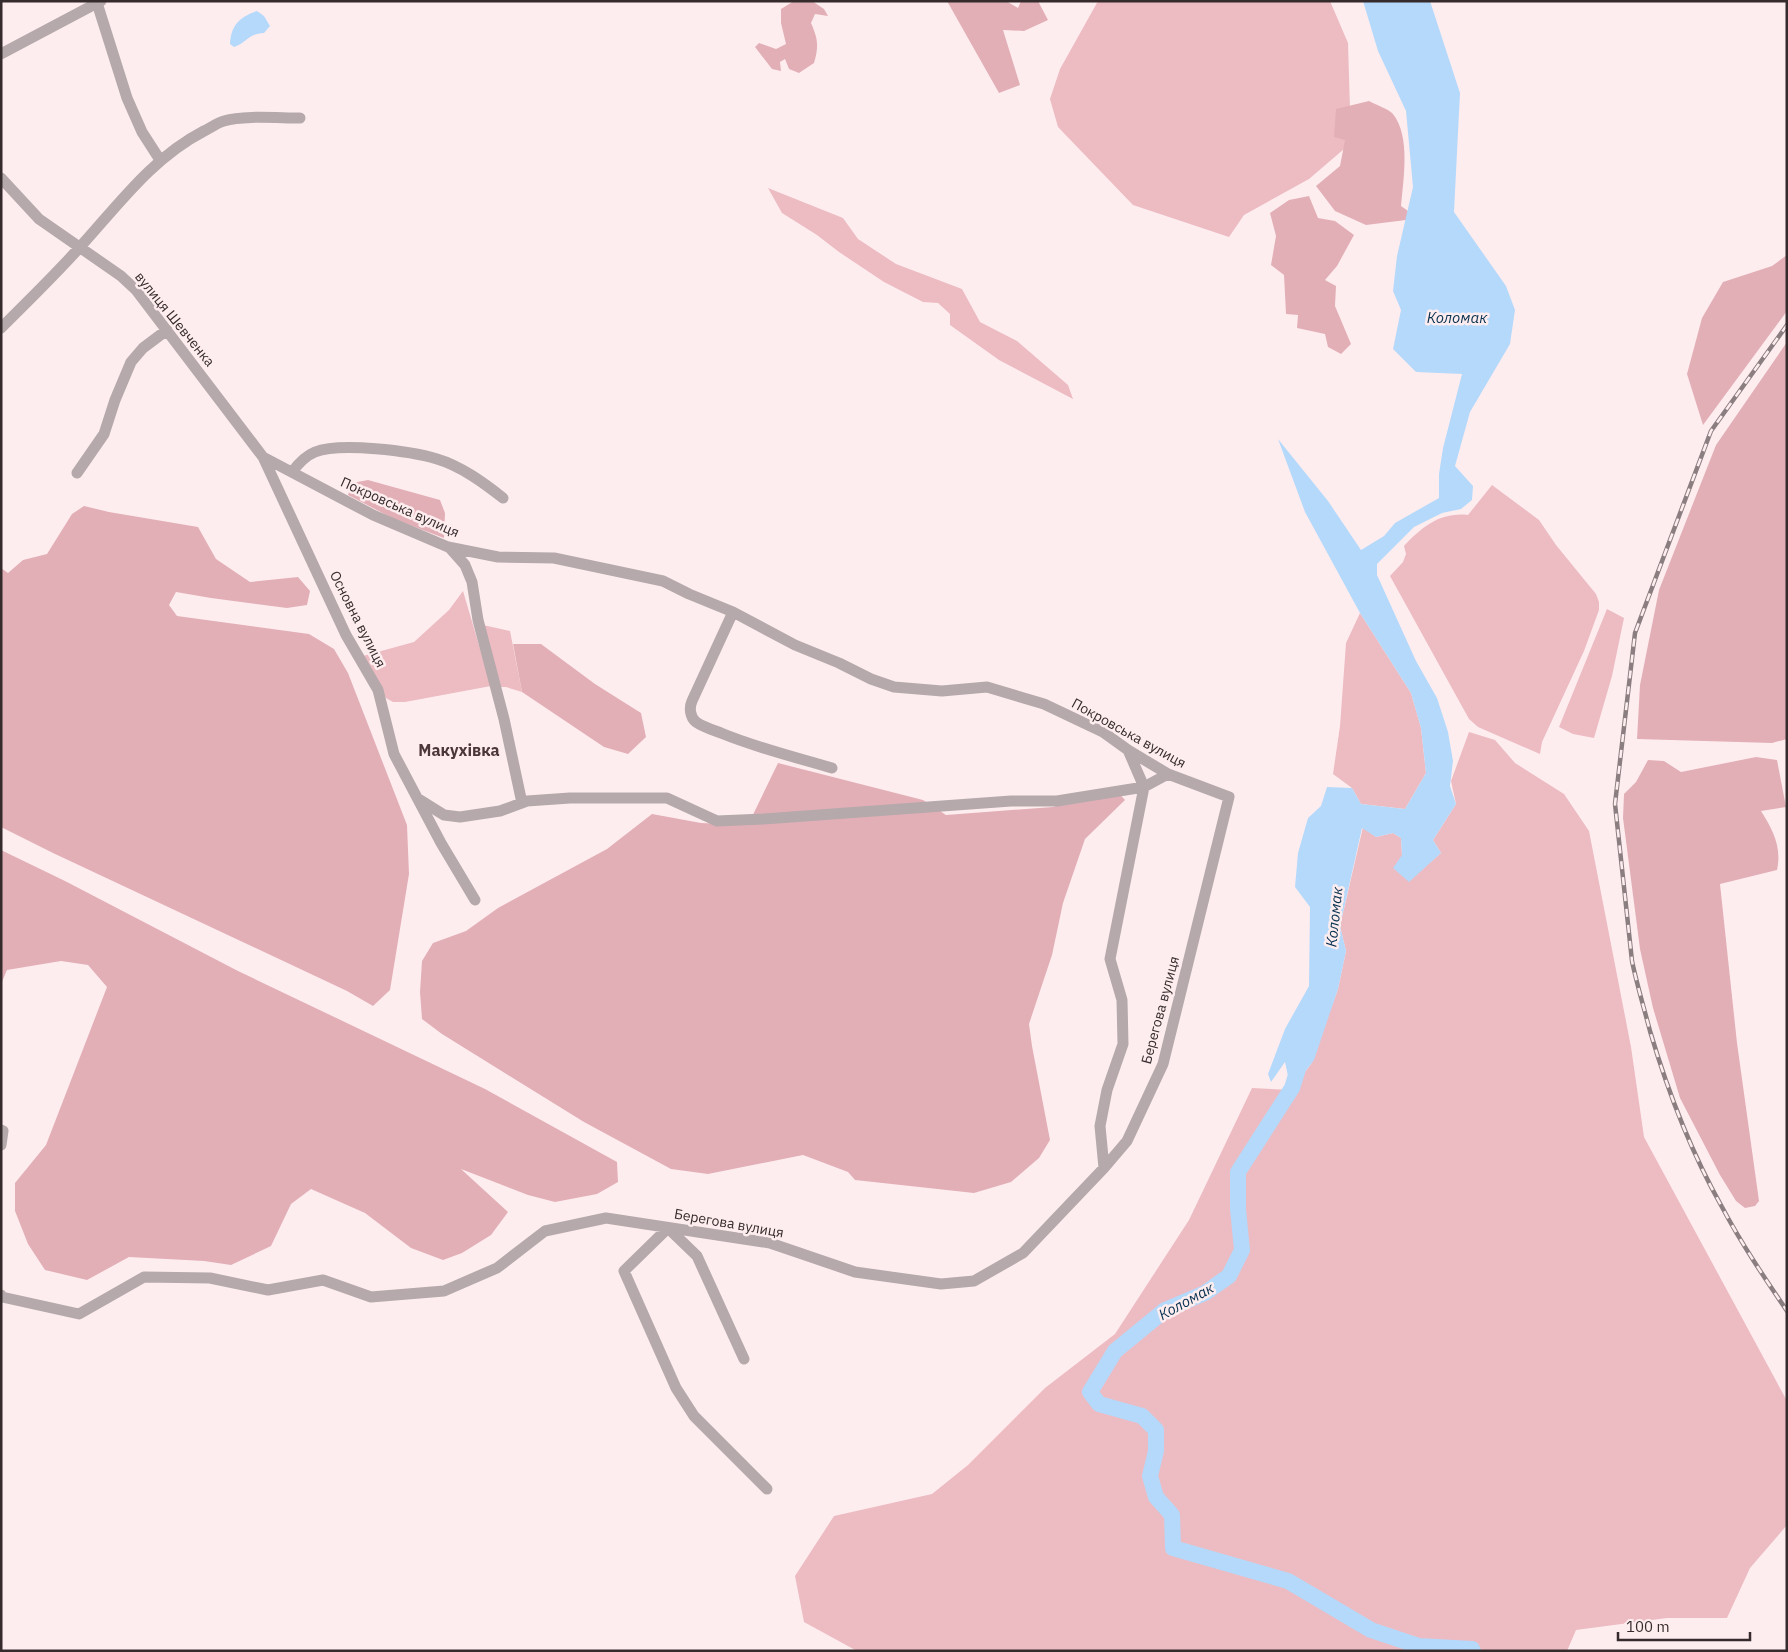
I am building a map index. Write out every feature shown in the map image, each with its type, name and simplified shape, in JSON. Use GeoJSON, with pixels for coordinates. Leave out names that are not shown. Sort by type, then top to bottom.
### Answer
{"type":"FeatureCollection","features":[{"type":"Feature","properties":{"kind":"street"},"geometry":{"type":"LineString","coordinates":[[1,54],[99,2],[127,98],[142,132],[160,160]]}},
{"type":"Feature","properties":{"kind":"street"},"geometry":{"type":"LineString","coordinates":[[1,328],[80,247],[125,195],[160,160],[197,135],[224,121],[242,118],[300,118]]}},
{"type":"Feature","properties":{"kind":"street","name":"вулиця Шевченка"},"geometry":{"type":"LineString","coordinates":[[1,178],[39,219],[121,276],[136,290],[263,457]]}},
{"type":"Feature","properties":{"kind":"street"},"geometry":{"type":"LineString","coordinates":[[77,473],[104,434],[115,400],[131,362],[143,348],[167,330]]}},
{"type":"Feature","properties":{"kind":"street"},"geometry":{"type":"LineString","coordinates":[[292,472],[306,457],[326,449],[394,450],[437,459],[456,467],[503,498]]}},
{"type":"Feature","properties":{"kind":"street","name":"Покровська вулиця"},"geometry":{"type":"LineString","coordinates":[[263,457],[373,515],[450,548],[498,557],[554,558],[663,581],[733,612],[795,645],[878,682],[894,687],[942,692],[987,686],[1044,704],[1103,732],[1128,750],[1168,774],[1229,797]]}},
{"type":"Feature","properties":{"kind":"street","name":"Основна вулиця"},"geometry":{"type":"LineString","coordinates":[[263,457],[346,635],[378,690],[394,754],[441,844],[475,900]]}},
{"type":"Feature","properties":{"kind":"street"},"geometry":{"type":"LineString","coordinates":[[450,548],[465,565],[472,582],[478,620],[504,719],[522,803]]}},
{"type":"Feature","properties":{"kind":"street"},"geometry":{"type":"LineString","coordinates":[[733,612],[692,701],[690,707],[692,718],[706,727],[742,742],[832,768]]}},
{"type":"Feature","properties":{"kind":"street"},"geometry":{"type":"LineString","coordinates":[[1104,1168],[1100,1126],[1107,1090],[1123,1044],[1122,1000],[1110,959],[1144,786],[1128,750]]}},
{"type":"Feature","properties":{"kind":"street"},"geometry":{"type":"LineString","coordinates":[[416,797],[444,815],[460,817],[500,812],[527,801],[570,798],[666,798],[717,821],[774,819],[1011,801],[1057,801],[1144,786],[1168,774]]}},
{"type":"Feature","properties":{"kind":"street","name":"Берегова вулиця"},"geometry":{"type":"LineString","coordinates":[[1,1295],[2,1297],[79,1314],[144,1277],[210,1278],[268,1290],[322,1280],[371,1297],[444,1291],[497,1268],[544,1232],[606,1218],[770,1243],[864,1274],[941,1284],[974,1281],[1024,1253],[1127,1141],[1163,1064],[1229,797]]}},
{"type":"Feature","properties":{"kind":"street"},"geometry":{"type":"LineString","coordinates":[[1,1145],[2,1131]]}},
{"type":"Feature","properties":{"kind":"street"},"geometry":{"type":"LineString","coordinates":[[744,1359],[697,1256],[668,1228],[624,1271],[676,1388],[694,1416],[767,1489]]}},
{"type":"Feature","properties":{"kind":"shaded area"},"geometry":{"type":"Polygon","coordinates":[[[794,1],[812,1],[824,9],[828,16],[815,14],[811,23],[817,43],[814,63],[799,73],[789,69],[785,59],[780,62],[781,71],[772,69],[755,47],[759,43],[776,49],[786,44],[781,23],[781,9],[794,1]]]}},
{"type":"Feature","properties":{"kind":"shaded area"},"geometry":{"type":"Polygon","coordinates":[[[947,1],[1006,1],[1018,8],[1021,1],[1038,1],[1048,20],[1024,31],[1003,30],[1020,85],[999,93],[947,1]]]}},
{"type":"Feature","properties":{"kind":"shaded area"},"geometry":{"type":"Polygon","coordinates":[[[1098,1],[1330,1],[1348,43],[1351,143],[1309,179],[1244,215],[1229,237],[1133,205],[1058,127],[1050,99],[1060,69],[1098,1]]]}},
{"type":"Feature","properties":{"kind":"shaded area"},"geometry":{"type":"Polygon","coordinates":[[[1369,101],[1391,112],[1399,123],[1404,146],[1401,206],[1408,211],[1406,220],[1366,225],[1335,211],[1316,186],[1340,166],[1345,140],[1334,137],[1336,109],[1369,101]]]}},
{"type":"Feature","properties":{"kind":"shaded area"},"geometry":{"type":"Polygon","coordinates":[[[768,188],[843,218],[858,239],[896,264],[962,289],[980,322],[1017,341],[1068,385],[1073,399],[999,360],[950,325],[950,314],[938,303],[923,302],[884,282],[782,213],[768,188]]]}},
{"type":"Feature","properties":{"kind":"shaded area"},"geometry":{"type":"Polygon","coordinates":[[[1309,196],[1318,218],[1335,221],[1354,235],[1337,266],[1325,280],[1336,286],[1335,306],[1351,344],[1341,354],[1328,347],[1325,334],[1297,328],[1298,315],[1286,314],[1284,275],[1271,265],[1276,236],[1270,213],[1289,200],[1309,196]]]}},
{"type":"Feature","properties":{"kind":"shaded area"},"geometry":{"type":"Polygon","coordinates":[[[1787,255],[1787,311],[1703,425],[1687,374],[1702,318],[1723,282],[1772,266],[1787,255]]]}},
{"type":"Feature","properties":{"kind":"shaded area"},"geometry":{"type":"Polygon","coordinates":[[[1787,342],[1787,739],[1772,743],[1637,739],[1640,685],[1659,590],[1716,445],[1787,342]]]}},
{"type":"Feature","properties":{"kind":"shaded area"},"geometry":{"type":"Polygon","coordinates":[[[368,480],[440,500],[445,513],[444,538],[396,520],[348,495],[352,483],[368,480]]]}},
{"type":"Feature","properties":{"kind":"shaded area"},"geometry":{"type":"Polygon","coordinates":[[[1492,485],[1539,520],[1556,545],[1596,594],[1599,602],[1599,610],[1584,651],[1542,742],[1540,754],[1478,727],[1469,719],[1390,576],[1403,562],[1406,554],[1404,546],[1418,533],[1440,518],[1468,515],[1492,485]]]}},
{"type":"Feature","properties":{"kind":"shaded area"},"geometry":{"type":"Polygon","coordinates":[[[84,506],[198,527],[216,559],[250,582],[298,577],[310,591],[307,605],[287,608],[176,592],[169,605],[177,616],[309,634],[334,649],[348,673],[407,825],[409,874],[390,990],[373,1006],[347,991],[1,827],[1,568],[8,573],[23,560],[47,554],[72,514],[84,506]]]}},
{"type":"Feature","properties":{"kind":"shaded area"},"geometry":{"type":"Polygon","coordinates":[[[463,591],[491,686],[405,702],[393,702],[386,698],[363,656],[414,642],[449,610],[463,591]]]}},
{"type":"Feature","properties":{"kind":"shaded area"},"geometry":{"type":"Polygon","coordinates":[[[1607,609],[1624,618],[1612,676],[1594,738],[1573,734],[1559,727],[1607,609]]]}},
{"type":"Feature","properties":{"kind":"shaded area"},"geometry":{"type":"Polygon","coordinates":[[[1360,613],[1411,693],[1421,728],[1426,773],[1405,809],[1361,804],[1352,788],[1333,774],[1340,726],[1346,643],[1360,613]]]}},
{"type":"Feature","properties":{"kind":"shaded area"},"geometry":{"type":"Polygon","coordinates":[[[483,625],[510,631],[522,692],[499,687],[483,625]]]}},
{"type":"Feature","properties":{"kind":"shaded area"},"geometry":{"type":"Polygon","coordinates":[[[513,644],[541,644],[595,684],[641,713],[646,737],[628,754],[604,747],[522,692],[513,644]]]}},
{"type":"Feature","properties":{"kind":"shaded area"},"geometry":{"type":"Polygon","coordinates":[[[1469,732],[1495,740],[1515,763],[1564,794],[1589,831],[1631,1047],[1644,1137],[1787,1401],[1787,1525],[1750,1568],[1727,1618],[1667,1618],[1576,1630],[1567,1651],[857,1651],[804,1622],[795,1576],[834,1516],[932,1494],[968,1465],[1045,1388],[1115,1334],[1189,1220],[1252,1088],[1291,1090],[1311,1064],[1338,989],[1346,951],[1340,926],[1363,827],[1376,837],[1393,833],[1401,838],[1402,855],[1409,881],[1441,853],[1433,840],[1456,804],[1451,781],[1469,732]]]}},
{"type":"Feature","properties":{"kind":"shaded area"},"geometry":{"type":"Polygon","coordinates":[[[1756,757],[1777,760],[1786,807],[1761,811],[1777,846],[1777,870],[1720,884],[1737,1043],[1759,1201],[1755,1206],[1745,1208],[1736,1201],[1720,1175],[1680,1098],[1653,1008],[1640,949],[1623,818],[1624,794],[1636,782],[1648,760],[1664,761],[1681,772],[1756,757]]]}},
{"type":"Feature","properties":{"kind":"shaded area"},"geometry":{"type":"Polygon","coordinates":[[[778,763],[923,800],[946,815],[1053,807],[1113,787],[1125,800],[1085,839],[1063,903],[1052,955],[1029,1024],[1050,1140],[1039,1158],[1011,1182],[974,1193],[855,1180],[848,1172],[803,1155],[708,1174],[671,1169],[584,1122],[442,1034],[422,1019],[420,992],[422,961],[433,943],[466,931],[498,908],[607,849],[652,814],[701,823],[748,825],[778,763]]]}},
{"type":"Feature","properties":{"kind":"shaded area"},"geometry":{"type":"Polygon","coordinates":[[[1,850],[238,971],[485,1089],[617,1162],[618,1182],[597,1194],[555,1202],[528,1195],[461,1169],[508,1212],[491,1235],[462,1253],[443,1260],[411,1248],[365,1213],[311,1189],[291,1204],[271,1246],[231,1265],[204,1261],[129,1257],[87,1280],[45,1270],[28,1244],[15,1211],[15,1183],[46,1145],[107,987],[88,965],[61,961],[7,970],[1,984],[1,850]]]}},
{"type":"Feature","properties":{"kind":"water","name":"Коломак"},"geometry":{"type":"Polygon","coordinates":[[[1363,1],[1430,1],[1460,93],[1454,212],[1506,286],[1515,310],[1510,344],[1470,412],[1455,466],[1473,486],[1472,500],[1461,509],[1442,513],[1414,527],[1377,564],[1377,575],[1416,661],[1437,698],[1448,732],[1453,761],[1450,786],[1456,804],[1433,840],[1441,853],[1409,882],[1393,868],[1402,855],[1401,838],[1393,833],[1376,837],[1362,828],[1340,926],[1346,951],[1338,989],[1314,1060],[1291,1090],[1285,1062],[1271,1082],[1268,1074],[1285,1029],[1309,986],[1310,907],[1295,887],[1298,853],[1308,818],[1321,806],[1327,787],[1352,788],[1361,804],[1405,809],[1426,773],[1421,728],[1411,693],[1360,613],[1305,512],[1278,439],[1328,501],[1361,550],[1384,536],[1395,523],[1439,498],[1439,474],[1443,448],[1462,374],[1416,372],[1393,349],[1401,310],[1393,291],[1397,256],[1413,187],[1406,111],[1378,51],[1363,1]]]}},
{"type":"Feature","properties":{"kind":"water"},"geometry":{"type":"Polygon","coordinates":[[[257,11],[264,16],[270,26],[264,33],[254,35],[234,47],[230,44],[234,27],[241,19],[257,11]]]}},
{"type":"Feature","properties":{"kind":"waterway","name":"Коломак"},"geometry":{"type":"LineString","coordinates":[[1298,1069],[1292,1088],[1238,1172],[1238,1209],[1242,1250],[1229,1276],[1205,1293],[1165,1310],[1115,1351],[1090,1392],[1099,1404],[1142,1416],[1156,1430],[1156,1451],[1150,1476],[1156,1497],[1172,1515],[1173,1548],[1288,1581],[1371,1630],[1419,1646],[1472,1649],[1473,1651]]}},
{"type":"Feature","properties":{"kind":"railway"},"geometry":{"type":"LineString","coordinates":[[1787,325],[1711,431],[1635,633],[1615,804],[1632,961],[1664,1076],[1700,1165],[1745,1247],[1787,1311]]}},
{"type":"Feature","properties":{"kind":"district","name":"Макухівка"},"geometry":{"type":"Point","coordinates":[459,750]}}]}
